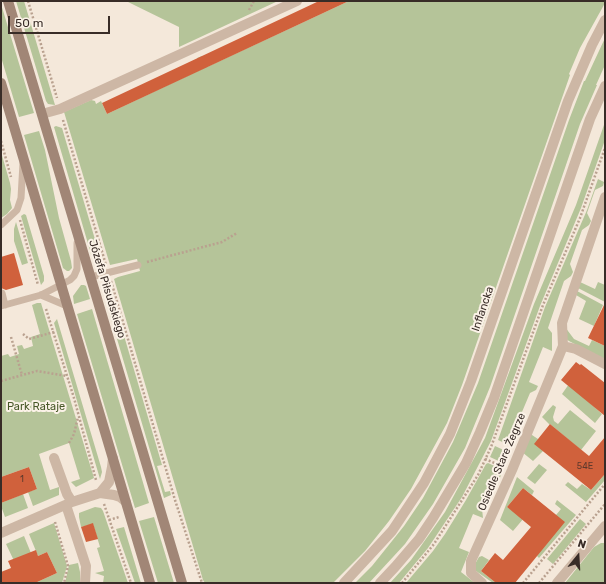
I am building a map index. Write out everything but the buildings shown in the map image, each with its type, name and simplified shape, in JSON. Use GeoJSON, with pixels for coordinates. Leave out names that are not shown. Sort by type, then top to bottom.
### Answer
{"type":"FeatureCollection","features":[{"type":"Feature","properties":{"kind":"street","name":"Józefa Piłsudskiego"},"geometry":{"type":"LineString","coordinates":[[8,1],[182,583]]}},
{"type":"Feature","properties":{"kind":"street"},"geometry":{"type":"LineString","coordinates":[[42,114],[60,109],[297,1]]}},
{"type":"Feature","properties":{"kind":"street","name":"Inflancka"},"geometry":{"type":"LineString","coordinates":[[344,583],[392,530],[424,483],[450,434],[471,381],[568,101],[605,20]]}},
{"type":"Feature","properties":{"kind":"street"},"geometry":{"type":"LineString","coordinates":[[1,83],[3,98],[23,157],[150,583]]}},
{"type":"Feature","properties":{"kind":"street"},"geometry":{"type":"LineString","coordinates":[[380,583],[419,539],[466,463],[494,398],[590,119],[605,86]]}},
{"type":"Feature","properties":{"kind":"street"},"geometry":{"type":"LineString","coordinates":[[590,119],[605,100]]}},
{"type":"Feature","properties":{"kind":"street","name":"Osiedle Stare Żegrze"},"geometry":{"type":"LineString","coordinates":[[482,583],[471,573],[471,562],[512,470],[563,346],[562,323],[605,198]]}},
{"type":"Feature","properties":{"kind":"street"},"geometry":{"type":"LineString","coordinates":[[563,346],[576,349],[605,364]]}},
{"type":"Feature","properties":{"kind":"street"},"geometry":{"type":"LineString","coordinates":[[100,493],[109,482],[112,457]]}},
{"type":"Feature","properties":{"kind":"street"},"geometry":{"type":"LineString","coordinates":[[54,458],[67,494],[86,566],[86,583]]}},
{"type":"Feature","properties":{"kind":"street"},"geometry":{"type":"LineString","coordinates":[[1,533],[69,503],[100,493],[120,497],[126,502]]}},
{"type":"Feature","properties":{"kind":"street"},"geometry":{"type":"LineString","coordinates":[[557,583],[604,529]]}},
{"type":"Feature","properties":{"kind":"lane"},"geometry":{"type":"LineString","coordinates":[[1,225],[17,210],[21,198],[23,157]]}},
{"type":"Feature","properties":{"kind":"lane"},"geometry":{"type":"LineString","coordinates":[[2,293],[3,306],[41,295],[74,276],[77,269],[77,231]]}},
{"type":"Feature","properties":{"kind":"lane"},"geometry":{"type":"LineString","coordinates":[[91,277],[138,265]]}},
{"type":"Feature","properties":{"kind":"lane"},"geometry":{"type":"LineString","coordinates":[[41,295],[67,306]]}},
{"type":"Feature","properties":{"kind":"path"},"geometry":{"type":"LineString","coordinates":[[45,125],[63,120]]}},
{"type":"Feature","properties":{"kind":"path"},"geometry":{"type":"LineString","coordinates":[[1,141],[12,178]]}},
{"type":"Feature","properties":{"kind":"path"},"geometry":{"type":"LineString","coordinates":[[17,210],[41,295],[54,332],[79,416],[100,493],[131,583]]}},
{"type":"Feature","properties":{"kind":"path"},"geometry":{"type":"LineString","coordinates":[[138,265],[222,242],[237,233]]}},
{"type":"Feature","properties":{"kind":"path"},"geometry":{"type":"LineString","coordinates":[[23,334],[29,339],[54,332]]}},
{"type":"Feature","properties":{"kind":"path"},"geometry":{"type":"LineString","coordinates":[[11,337],[22,375]]}},
{"type":"Feature","properties":{"kind":"path"},"geometry":{"type":"LineString","coordinates":[[1,381],[37,371],[67,376]]}},
{"type":"Feature","properties":{"kind":"path"},"geometry":{"type":"LineString","coordinates":[[69,443],[74,434],[79,416]]}},
{"type":"Feature","properties":{"kind":"path"},"geometry":{"type":"LineString","coordinates":[[485,459],[512,470]]}},
{"type":"Feature","properties":{"kind":"path"},"geometry":{"type":"LineString","coordinates":[[523,583],[605,484]]}},
{"type":"Feature","properties":{"kind":"path"},"geometry":{"type":"LineString","coordinates":[[539,583],[605,504]]}},
{"type":"Feature","properties":{"kind":"path"},"geometry":{"type":"LineString","coordinates":[[55,521],[68,566],[64,583]]}},
{"type":"Feature","properties":{"kind":"path"},"geometry":{"type":"LineString","coordinates":[[184,525],[202,583]]}},
{"type":"Feature","properties":{"kind":"green space"},"geometry":{"type":"Polygon","coordinates":[[[16,1],[24,1],[55,105],[48,104],[46,101],[16,1]]]}},
{"type":"Feature","properties":{"kind":"green space"},"geometry":{"type":"Polygon","coordinates":[[[126,1],[278,1],[179,47],[179,27],[126,1]]]}},
{"type":"Feature","properties":{"kind":"green space"},"geometry":{"type":"Polygon","coordinates":[[[349,1],[605,1],[605,3],[580,48],[569,74],[570,75],[462,385],[447,423],[411,489],[389,521],[365,551],[333,583],[205,583],[114,279],[140,271],[137,259],[110,265],[64,112],[91,100],[95,101],[96,104],[101,101],[107,114],[202,69],[197,58],[202,56],[207,67],[349,1]]]}},
{"type":"Feature","properties":{"kind":"green space"},"geometry":{"type":"Polygon","coordinates":[[[1,4],[34,113],[19,117],[1,57],[1,4]]]}},
{"type":"Feature","properties":{"kind":"green space"},"geometry":{"type":"Polygon","coordinates":[[[605,38],[605,65],[580,124],[490,387],[465,448],[433,504],[405,544],[369,583],[355,583],[372,566],[404,526],[423,498],[453,442],[478,383],[569,120],[584,81],[605,38]]]}},
{"type":"Feature","properties":{"kind":"green space"},"geometry":{"type":"Polygon","coordinates":[[[605,122],[605,140],[581,208],[540,306],[491,441],[462,497],[428,548],[399,583],[390,583],[411,560],[445,512],[485,438],[534,304],[576,205],[605,122]]]}},
{"type":"Feature","properties":{"kind":"green space"},"geometry":{"type":"Polygon","coordinates":[[[56,126],[62,128],[102,263],[91,254],[54,127],[56,126]]]}},
{"type":"Feature","properties":{"kind":"green space"},"geometry":{"type":"Polygon","coordinates":[[[39,131],[45,150],[59,218],[71,261],[72,268],[69,271],[63,268],[24,135],[39,131]]]}},
{"type":"Feature","properties":{"kind":"green space"},"geometry":{"type":"Polygon","coordinates":[[[1,152],[10,183],[10,200],[12,208],[1,218],[1,152]]]}},
{"type":"Feature","properties":{"kind":"green space"},"geometry":{"type":"Polygon","coordinates":[[[598,179],[604,182],[603,186],[595,190],[587,213],[591,221],[589,225],[582,230],[570,264],[573,272],[571,276],[564,281],[548,328],[552,333],[552,351],[543,347],[529,382],[538,386],[536,390],[530,393],[511,438],[514,445],[513,447],[498,440],[545,307],[587,210],[598,179]]]}},
{"type":"Feature","properties":{"kind":"green space"},"geometry":{"type":"Polygon","coordinates":[[[24,214],[26,215],[44,276],[44,281],[41,285],[21,216],[24,214]]]}},
{"type":"Feature","properties":{"kind":"green space"},"geometry":{"type":"Polygon","coordinates":[[[16,222],[28,263],[22,265],[14,241],[14,229],[16,222]]]}},
{"type":"Feature","properties":{"kind":"green space"},"geometry":{"type":"Polygon","coordinates":[[[580,282],[595,289],[598,282],[605,285],[605,302],[578,288],[580,282]]]}},
{"type":"Feature","properties":{"kind":"green space"},"geometry":{"type":"Polygon","coordinates":[[[81,285],[86,286],[90,299],[74,304],[73,296],[81,285]]]}},
{"type":"Feature","properties":{"kind":"green space"},"geometry":{"type":"Polygon","coordinates":[[[577,291],[603,305],[594,326],[579,319],[586,301],[576,295],[577,291]]]}},
{"type":"Feature","properties":{"kind":"green space","name":"Park Rataje"},"geometry":{"type":"Polygon","coordinates":[[[41,303],[94,478],[76,487],[71,482],[80,479],[69,443],[39,454],[50,490],[59,487],[59,495],[33,506],[28,492],[37,489],[29,467],[1,477],[1,356],[8,354],[10,357],[19,354],[17,346],[22,345],[24,349],[33,346],[31,337],[40,334],[32,305],[41,303]]]}},
{"type":"Feature","properties":{"kind":"green space"},"geometry":{"type":"Polygon","coordinates":[[[107,305],[115,305],[162,465],[157,466],[165,492],[170,491],[171,495],[164,498],[107,305]]]}},
{"type":"Feature","properties":{"kind":"green space"},"geometry":{"type":"Polygon","coordinates":[[[92,309],[149,503],[135,508],[77,314],[92,309]]]}},
{"type":"Feature","properties":{"kind":"green space"},"geometry":{"type":"Polygon","coordinates":[[[57,319],[101,467],[102,472],[100,479],[54,323],[57,319]]]}},
{"type":"Feature","properties":{"kind":"green space"},"geometry":{"type":"Polygon","coordinates":[[[565,327],[574,339],[589,346],[592,340],[605,346],[605,360],[566,339],[565,327]]]}},
{"type":"Feature","properties":{"kind":"green space"},"geometry":{"type":"Polygon","coordinates":[[[569,384],[602,414],[595,423],[562,394],[569,384]]]}},
{"type":"Feature","properties":{"kind":"green space"},"geometry":{"type":"Polygon","coordinates":[[[553,405],[556,407],[553,417],[554,421],[558,424],[570,410],[596,431],[581,450],[542,417],[553,405]]]}},
{"type":"Feature","properties":{"kind":"green space"},"geometry":{"type":"Polygon","coordinates":[[[529,433],[538,439],[543,451],[533,461],[522,452],[529,433]]]}},
{"type":"Feature","properties":{"kind":"green space"},"geometry":{"type":"Polygon","coordinates":[[[495,446],[510,453],[505,464],[490,457],[495,446]]]}},
{"type":"Feature","properties":{"kind":"green space"},"geometry":{"type":"Polygon","coordinates":[[[488,463],[503,470],[497,485],[491,487],[482,509],[483,518],[473,514],[459,548],[469,552],[461,572],[475,583],[406,583],[445,534],[488,463]]]}},
{"type":"Feature","properties":{"kind":"green space"},"geometry":{"type":"Polygon","coordinates":[[[539,464],[547,470],[535,484],[527,478],[539,464]]]}},
{"type":"Feature","properties":{"kind":"green space"},"geometry":{"type":"Polygon","coordinates":[[[605,474],[605,480],[586,502],[565,485],[568,482],[577,489],[582,484],[591,490],[605,474]]]}},
{"type":"Feature","properties":{"kind":"green space"},"geometry":{"type":"Polygon","coordinates":[[[517,477],[534,491],[532,495],[523,488],[507,507],[524,518],[513,531],[500,520],[517,477]]]}},
{"type":"Feature","properties":{"kind":"green space"},"geometry":{"type":"Polygon","coordinates":[[[23,494],[28,508],[5,517],[1,503],[23,494]]]}},
{"type":"Feature","properties":{"kind":"green space"},"geometry":{"type":"Polygon","coordinates":[[[557,500],[576,515],[539,558],[537,556],[556,515],[561,509],[555,504],[557,500]]]}},
{"type":"Feature","properties":{"kind":"green space"},"geometry":{"type":"Polygon","coordinates":[[[95,507],[101,508],[103,511],[128,583],[103,583],[104,576],[95,573],[104,571],[97,548],[100,547],[93,524],[81,527],[79,513],[95,507]]]}},
{"type":"Feature","properties":{"kind":"green space"},"geometry":{"type":"Polygon","coordinates":[[[154,517],[174,583],[158,583],[139,521],[154,517]]]}},
{"type":"Feature","properties":{"kind":"green space"},"geometry":{"type":"Polygon","coordinates":[[[580,519],[586,524],[553,564],[547,559],[580,519]]]}},
{"type":"Feature","properties":{"kind":"green space"},"geometry":{"type":"Polygon","coordinates":[[[54,523],[67,566],[62,583],[35,583],[57,573],[47,552],[38,556],[29,534],[54,523]]]}},
{"type":"Feature","properties":{"kind":"green space"},"geometry":{"type":"Polygon","coordinates":[[[124,527],[141,583],[135,583],[116,529],[124,527]]]}},
{"type":"Feature","properties":{"kind":"green space"},"geometry":{"type":"Polygon","coordinates":[[[24,536],[33,558],[16,565],[6,544],[24,536]]]}},
{"type":"Feature","properties":{"kind":"green space"},"geometry":{"type":"Polygon","coordinates":[[[601,543],[605,543],[605,583],[565,583],[594,547],[601,543]]]}},
{"type":"Feature","properties":{"kind":"green space"},"geometry":{"type":"Polygon","coordinates":[[[482,556],[489,560],[481,571],[496,583],[493,583],[476,571],[475,564],[479,557],[482,556]]]}},
{"type":"Feature","properties":{"kind":"green space"},"geometry":{"type":"Polygon","coordinates":[[[78,563],[80,583],[65,583],[69,565],[78,563]]]}}]}
